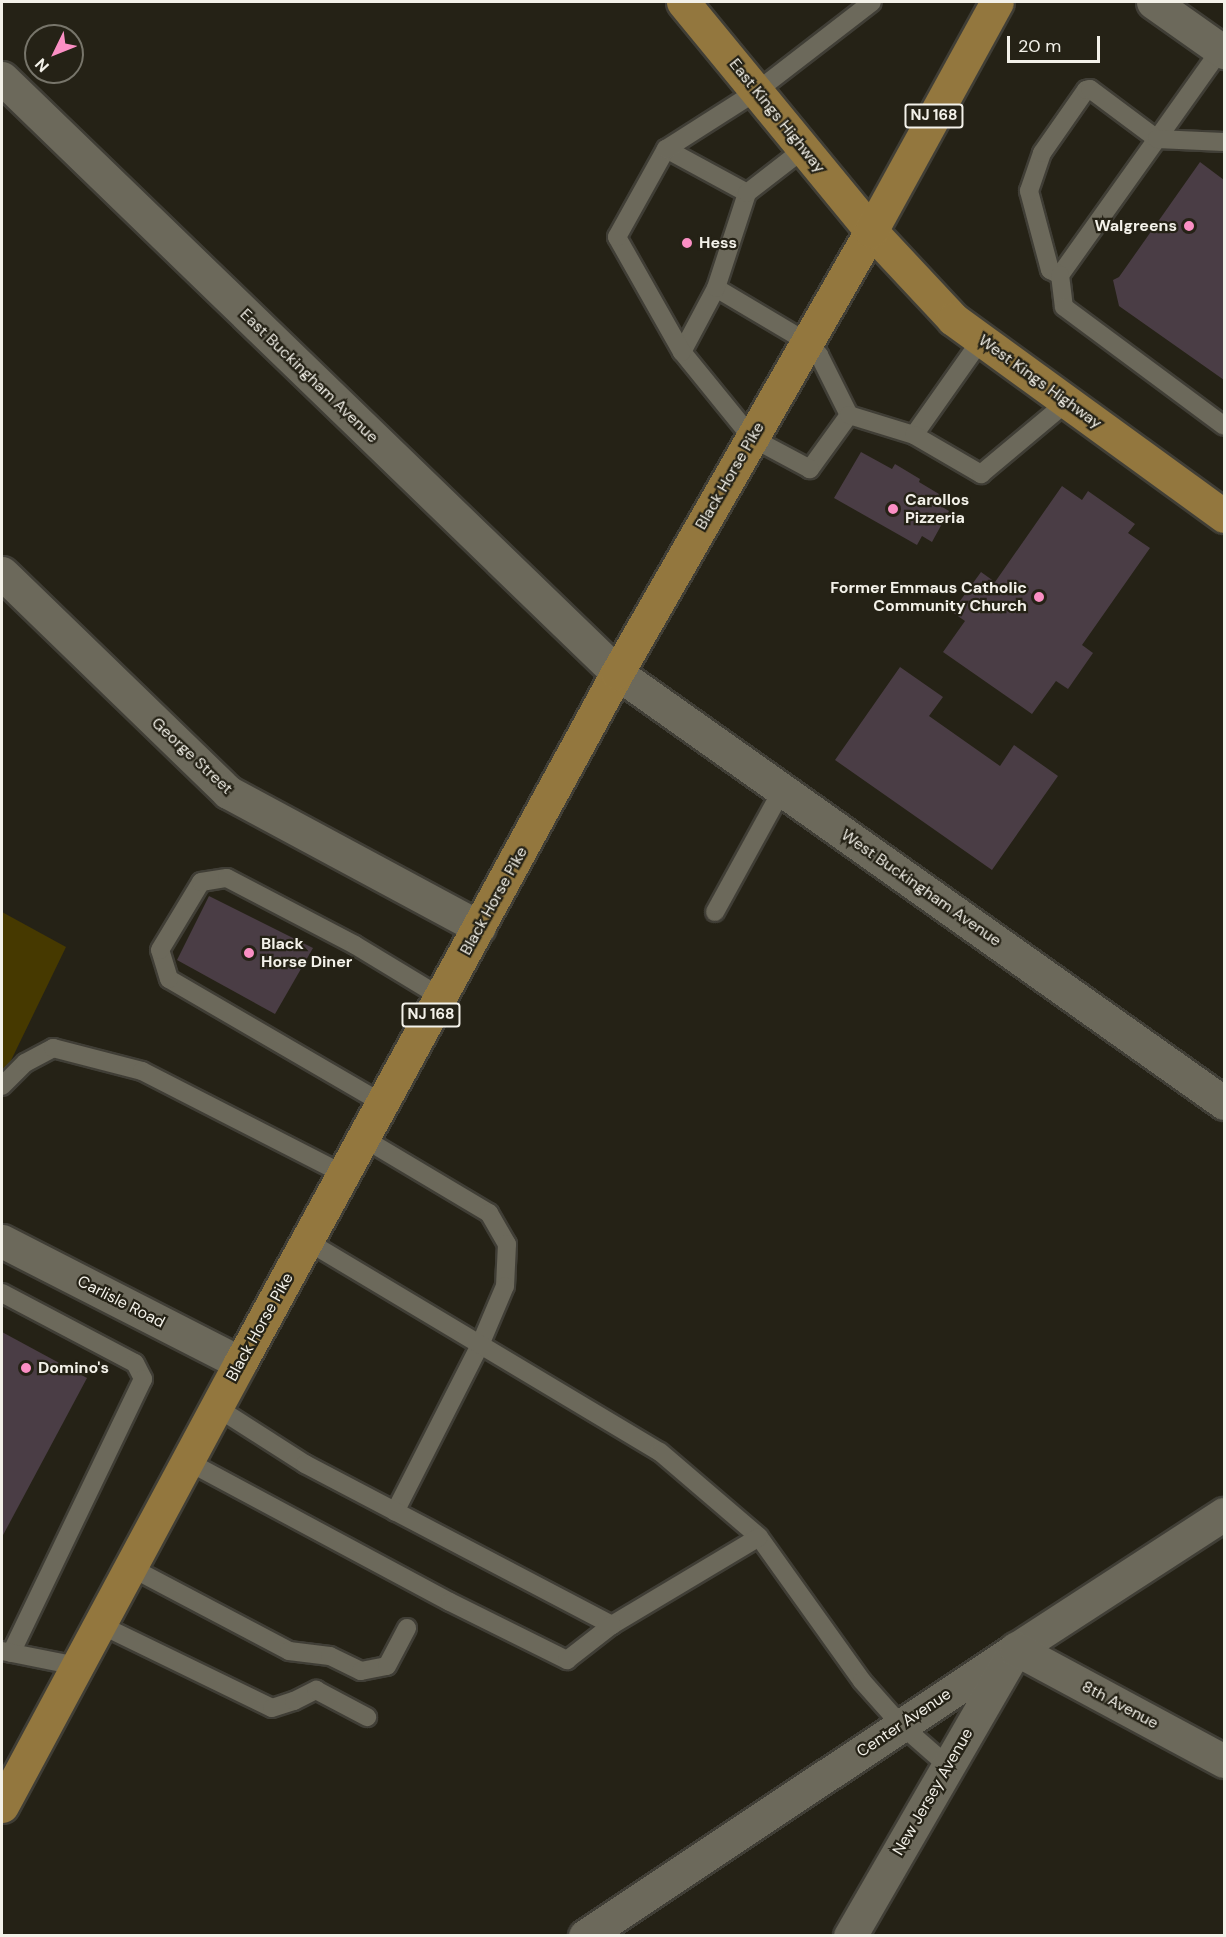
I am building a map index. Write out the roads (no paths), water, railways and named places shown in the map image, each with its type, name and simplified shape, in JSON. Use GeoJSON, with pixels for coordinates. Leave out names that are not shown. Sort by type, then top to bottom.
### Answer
{"type":"FeatureCollection","features":[{"type":"Feature","properties":{"kind":"main road","name":"East Kings Highway"},"geometry":{"type":"LineString","coordinates":[[684,2],[871,231]]}},
{"type":"Feature","properties":{"kind":"main road","name":"Black Horse Pike"},"geometry":{"type":"LineString","coordinates":[[2,1806],[216,1407],[617,673],[871,231],[997,2]]}},
{"type":"Feature","properties":{"kind":"main road","name":"West Kings Highway"},"geometry":{"type":"LineString","coordinates":[[871,231],[953,319],[1224,516]]}},
{"type":"Feature","properties":{"kind":"street"},"geometry":{"type":"LineString","coordinates":[[1153,2],[1222,51]]}},
{"type":"Feature","properties":{"kind":"street","name":"East Buckingham Avenue"},"geometry":{"type":"LineString","coordinates":[[2,78],[617,673]]}},
{"type":"Feature","properties":{"kind":"street","name":"George Street"},"geometry":{"type":"LineString","coordinates":[[2,573],[228,792],[479,927]]}},
{"type":"Feature","properties":{"kind":"street","name":"West Buckingham Avenue"},"geometry":{"type":"LineString","coordinates":[[617,673],[1224,1103]]}},
{"type":"Feature","properties":{"kind":"street","name":"Carlisle Road"},"geometry":{"type":"LineString","coordinates":[[2,1241],[240,1363]]}},
{"type":"Feature","properties":{"kind":"street","name":"Center Avenue"},"geometry":{"type":"LineString","coordinates":[[585,1935],[1224,1514]]}},
{"type":"Feature","properties":{"kind":"street","name":"8th Avenue"},"geometry":{"type":"LineString","coordinates":[[1016,1649],[1224,1761]]}},
{"type":"Feature","properties":{"kind":"street","name":"New Jersey Avenue"},"geometry":{"type":"LineString","coordinates":[[850,1935],[1016,1649]]}},
{"type":"Feature","properties":{"kind":"lane"},"geometry":{"type":"LineString","coordinates":[[849,415],[810,470],[752,438],[682,352],[617,237],[666,149],[757,91],[872,2]]}},
{"type":"Feature","properties":{"kind":"lane"},"geometry":{"type":"LineString","coordinates":[[1222,51],[1060,274],[1064,307],[1224,426]]}},
{"type":"Feature","properties":{"kind":"lane"},"geometry":{"type":"LineString","coordinates":[[1060,274],[1050,270],[1029,191],[1042,153],[1086,90],[1090,89],[1157,139],[1224,142]]}},
{"type":"Feature","properties":{"kind":"lane"},"geometry":{"type":"LineString","coordinates":[[666,149],[747,193]]}},
{"type":"Feature","properties":{"kind":"lane"},"geometry":{"type":"LineString","coordinates":[[682,352],[716,288],[747,193],[804,149]]}},
{"type":"Feature","properties":{"kind":"lane"},"geometry":{"type":"LineString","coordinates":[[716,288],[807,342],[819,355],[849,415],[914,435],[981,474],[1067,402]]}},
{"type":"Feature","properties":{"kind":"lane"},"geometry":{"type":"LineString","coordinates":[[914,435],[981,340]]}},
{"type":"Feature","properties":{"kind":"lane"},"geometry":{"type":"LineString","coordinates":[[715,912],[782,790]]}},
{"type":"Feature","properties":{"kind":"lane"},"geometry":{"type":"LineString","coordinates":[[382,1103],[169,979],[160,950],[201,882],[216,877],[227,878],[355,945],[441,997]]}},
{"type":"Feature","properties":{"kind":"lane"},"geometry":{"type":"LineString","coordinates":[[2,1086],[25,1062],[54,1048],[142,1071],[343,1174]]}},
{"type":"Feature","properties":{"kind":"lane"},"geometry":{"type":"LineString","coordinates":[[363,1138],[489,1213],[507,1244],[504,1286],[480,1345],[395,1512]]}},
{"type":"Feature","properties":{"kind":"lane"},"geometry":{"type":"LineString","coordinates":[[307,1241],[660,1452],[759,1538],[862,1681],[901,1725],[948,1766]]}},
{"type":"Feature","properties":{"kind":"lane"},"geometry":{"type":"LineString","coordinates":[[2,1293],[135,1363],[143,1379],[6,1652],[77,1666]]}},
{"type":"Feature","properties":{"kind":"lane"},"geometry":{"type":"LineString","coordinates":[[216,1407],[304,1464],[612,1626]]}},
{"type":"Feature","properties":{"kind":"lane"},"geometry":{"type":"LineString","coordinates":[[187,1461],[450,1602],[567,1660],[612,1626],[759,1538]]}},
{"type":"Feature","properties":{"kind":"lane"},"geometry":{"type":"LineString","coordinates":[[130,1568],[289,1651],[330,1656],[362,1671],[387,1666],[407,1628]]}},
{"type":"Feature","properties":{"kind":"lane"},"geometry":{"type":"LineString","coordinates":[[99,1624],[272,1708],[294,1701],[316,1690],[367,1717]]}},
{"type":"Feature","properties":{"kind":"place","name":"Walgreens"},"geometry":{"type":"Point","coordinates":[1189,226]}},
{"type":"Feature","properties":{"kind":"place","name":"Hess"},"geometry":{"type":"Point","coordinates":[687,243]}},
{"type":"Feature","properties":{"kind":"place","name":"Carollos Pizzeria"},"geometry":{"type":"Point","coordinates":[893,509]}},
{"type":"Feature","properties":{"kind":"place","name":"Former Emmaus Catholic Community Church"},"geometry":{"type":"Point","coordinates":[1039,597]}},
{"type":"Feature","properties":{"kind":"place","name":"Black Horse Diner"},"geometry":{"type":"Point","coordinates":[249,953]}},
{"type":"Feature","properties":{"kind":"place","name":"Domino's"},"geometry":{"type":"Point","coordinates":[26,1368]}}]}
